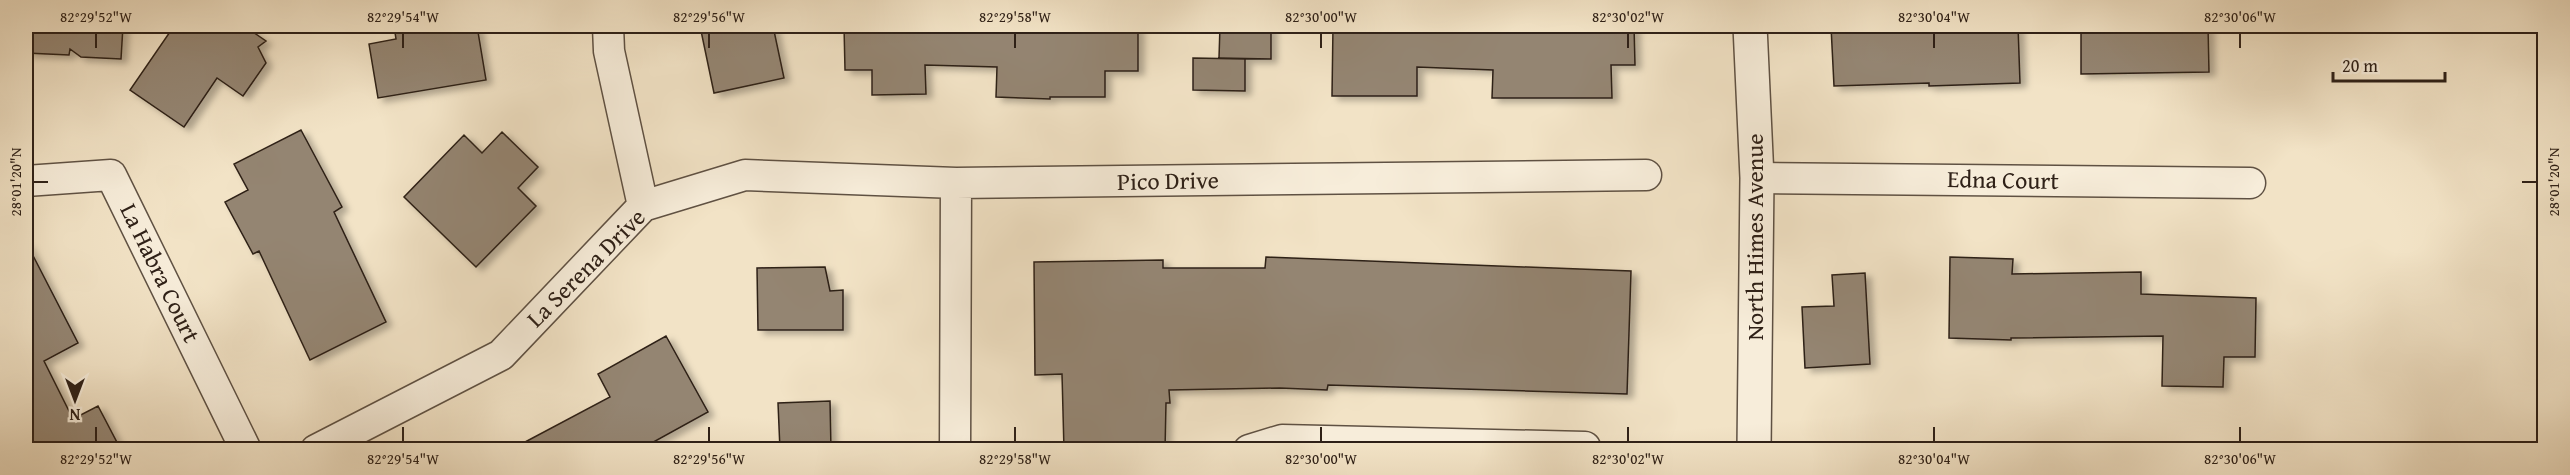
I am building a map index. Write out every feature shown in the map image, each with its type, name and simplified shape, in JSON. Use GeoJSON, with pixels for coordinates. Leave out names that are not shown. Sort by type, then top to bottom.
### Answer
{"type":"FeatureCollection","features":[{"type":"Feature","properties":{"kind":"street"},"geometry":{"type":"LineString","coordinates":[[608,26],[609,51],[643,206]]}},
{"type":"Feature","properties":{"kind":"street","name":"North Himes Avenue"},"geometry":{"type":"LineString","coordinates":[[1750,26],[1757,178],[1754,450]]}},
{"type":"Feature","properties":{"kind":"street","name":"La Habra Court"},"geometry":{"type":"LineString","coordinates":[[26,181],[111,175],[246,450]]}},
{"type":"Feature","properties":{"kind":"street","name":"La Serena Drive"},"geometry":{"type":"LineString","coordinates":[[316,450],[501,355],[643,206],[745,175],[956,183]]}},
{"type":"Feature","properties":{"kind":"street","name":"Pico Drive"},"geometry":{"type":"LineString","coordinates":[[956,183],[1646,175]]}},
{"type":"Feature","properties":{"kind":"street","name":"Edna Court"},"geometry":{"type":"LineString","coordinates":[[1757,178],[2250,183]]}},
{"type":"Feature","properties":{"kind":"street"},"geometry":{"type":"LineString","coordinates":[[955,450],[956,183]]}},
{"type":"Feature","properties":{"kind":"street"},"geometry":{"type":"LineString","coordinates":[[1249,450],[1282,440],[1586,447]]}},
{"type":"Feature","properties":{"kind":"building"},"geometry":{"type":"Polygon","coordinates":[[[26,26],[123,26],[121,59],[81,57],[70,49],[69,55],[26,53],[26,26]]]}},
{"type":"Feature","properties":{"kind":"building"},"geometry":{"type":"Polygon","coordinates":[[[174,26],[244,26],[266,41],[258,47],[266,63],[243,96],[217,78],[184,127],[130,90],[174,26]]]}},
{"type":"Feature","properties":{"kind":"building"},"geometry":{"type":"Polygon","coordinates":[[[394,26],[477,26],[486,80],[378,98],[369,44],[396,39],[394,26]]]}},
{"type":"Feature","properties":{"kind":"building"},"geometry":{"type":"Polygon","coordinates":[[[700,26],[773,26],[784,78],[714,93],[700,26]]]}},
{"type":"Feature","properties":{"kind":"building"},"geometry":{"type":"Polygon","coordinates":[[[844,26],[1138,26],[1138,71],[1105,71],[1105,97],[1050,97],[1050,99],[996,97],[997,67],[925,65],[926,94],[872,95],[872,70],[845,70],[844,26]]]}},
{"type":"Feature","properties":{"kind":"building"},"geometry":{"type":"Polygon","coordinates":[[[1220,26],[1271,26],[1271,59],[1219,58],[1220,26]]]}},
{"type":"Feature","properties":{"kind":"building"},"geometry":{"type":"Polygon","coordinates":[[[1333,26],[1634,26],[1635,65],[1611,65],[1612,98],[1492,98],[1493,70],[1417,67],[1417,96],[1332,96],[1333,26]]]}},
{"type":"Feature","properties":{"kind":"building"},"geometry":{"type":"Polygon","coordinates":[[[1831,26],[2018,26],[2020,83],[1834,86],[1831,26]]]}},
{"type":"Feature","properties":{"kind":"building"},"geometry":{"type":"Polygon","coordinates":[[[2081,26],[2208,26],[2209,72],[2081,74],[2081,26]]]}},
{"type":"Feature","properties":{"kind":"building"},"geometry":{"type":"Polygon","coordinates":[[[1193,58],[1245,59],[1245,91],[1193,90],[1193,58]]]}},
{"type":"Feature","properties":{"kind":"building"},"geometry":{"type":"Polygon","coordinates":[[[301,130],[342,207],[334,212],[386,322],[310,360],[259,251],[253,254],[225,202],[248,190],[234,164],[301,130]]]}},
{"type":"Feature","properties":{"kind":"building"},"geometry":{"type":"Polygon","coordinates":[[[502,132],[538,167],[518,188],[536,206],[476,267],[404,197],[464,135],[482,153],[502,132]]]}},
{"type":"Feature","properties":{"kind":"building"},"geometry":{"type":"Polygon","coordinates":[[[26,242],[78,343],[44,361],[73,419],[98,406],[121,450],[26,450],[26,242]]]}},
{"type":"Feature","properties":{"kind":"building"},"geometry":{"type":"Polygon","coordinates":[[[1266,257],[1631,271],[1627,394],[1328,385],[1327,390],[1280,388],[1169,390],[1170,403],[1166,403],[1165,450],[1064,450],[1062,374],[1035,375],[1034,262],[1163,260],[1163,268],[1265,268],[1266,257]]]}},
{"type":"Feature","properties":{"kind":"building"},"geometry":{"type":"Polygon","coordinates":[[[1950,257],[2013,259],[2012,274],[2141,272],[2141,294],[2256,298],[2255,357],[2224,357],[2223,387],[2162,386],[2163,336],[2011,338],[2011,340],[1949,338],[1950,257]]]}},
{"type":"Feature","properties":{"kind":"building"},"geometry":{"type":"Polygon","coordinates":[[[825,267],[830,291],[843,290],[843,330],[758,330],[757,268],[825,267]]]}},
{"type":"Feature","properties":{"kind":"building"},"geometry":{"type":"Polygon","coordinates":[[[1865,273],[1870,364],[1805,368],[1802,307],[1834,306],[1832,275],[1865,273]]]}},
{"type":"Feature","properties":{"kind":"building"},"geometry":{"type":"Polygon","coordinates":[[[666,336],[708,412],[639,450],[510,450],[610,397],[598,374],[666,336]]]}},
{"type":"Feature","properties":{"kind":"building"},"geometry":{"type":"Polygon","coordinates":[[[830,401],[831,450],[780,450],[778,403],[830,401]]]}}]}
